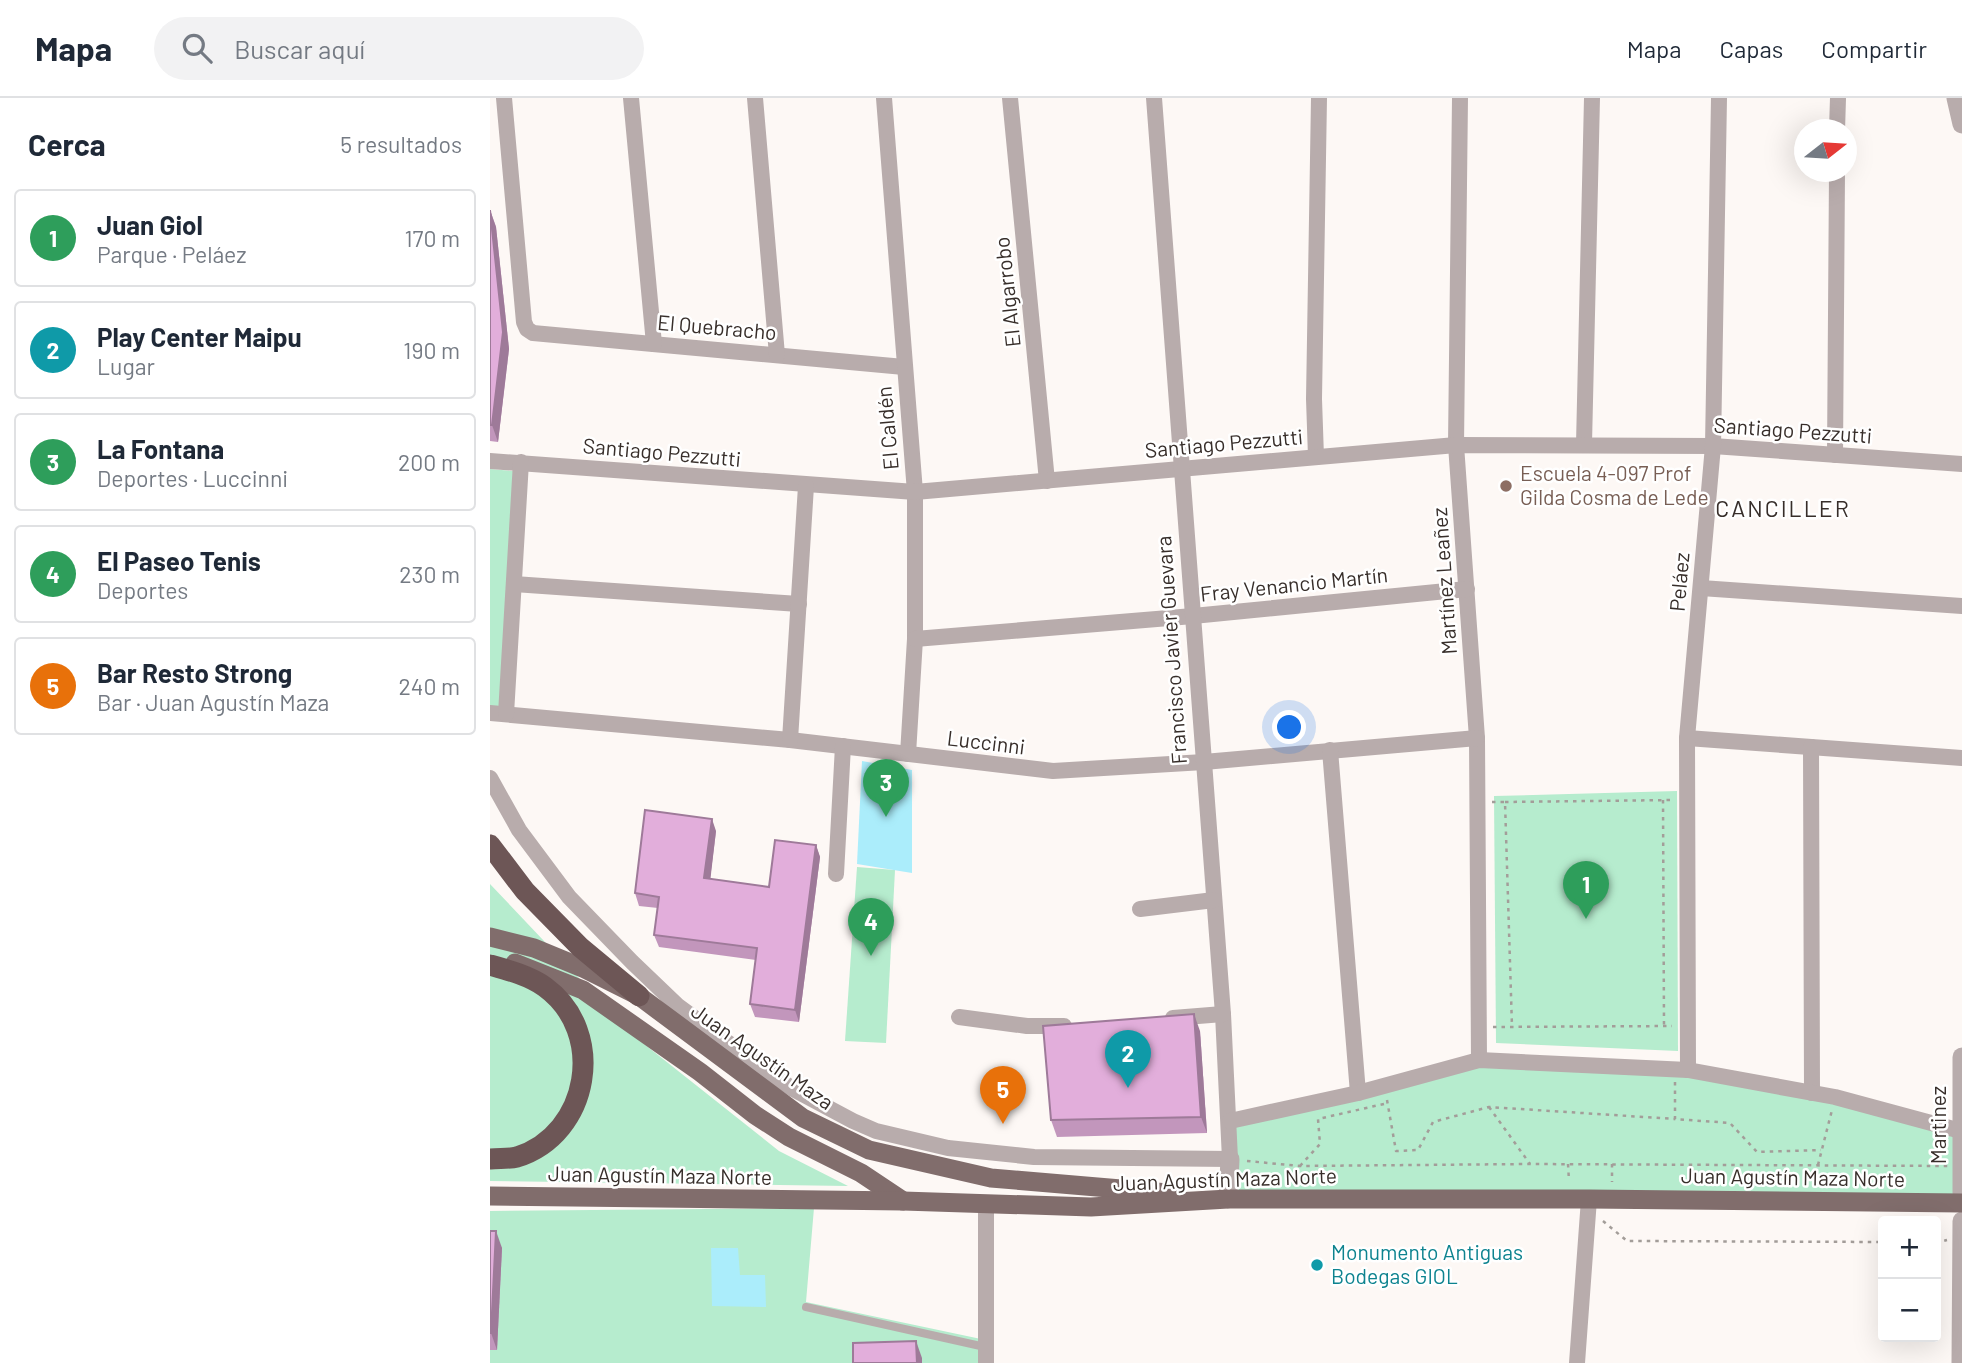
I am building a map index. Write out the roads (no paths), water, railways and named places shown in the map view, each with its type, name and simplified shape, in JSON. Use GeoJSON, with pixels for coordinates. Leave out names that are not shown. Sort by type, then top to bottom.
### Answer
{"type":"FeatureCollection","features":[{"type":"Feature","properties":{"kind":"highway"},"geometry":{"type":"LineString","coordinates":[[490,845],[543,910],[580,947],[639,996]]}},
{"type":"Feature","properties":{"kind":"highway"},"geometry":{"type":"LineString","coordinates":[[490,965],[545,987],[569,1012],[582,1044],[584,1070],[577,1104],[561,1127],[541,1144],[516,1157],[490,1159]]}},
{"type":"Feature","properties":{"kind":"main road","name":"Juan Agustín Maza"},"geometry":{"type":"LineString","coordinates":[[490,937],[534,948],[585,969],[639,996],[792,1111],[869,1150],[991,1178],[1228,1199]]}},
{"type":"Feature","properties":{"kind":"main road"},"geometry":{"type":"LineString","coordinates":[[490,957],[540,971],[583,990],[700,1072],[755,1115],[789,1137],[862,1173],[903,1201]]}},
{"type":"Feature","properties":{"kind":"main road","name":"Juan Agustín Maza Norte"},"geometry":{"type":"LineString","coordinates":[[490,1196],[903,1201],[1091,1207],[1228,1199],[1588,1204],[1962,1203]]}},
{"type":"Feature","properties":{"kind":"street","name":"El Quebracho"},"geometry":{"type":"LineString","coordinates":[[504,98],[524,322],[527,330],[533,333],[904,367]]}},
{"type":"Feature","properties":{"kind":"street"},"geometry":{"type":"LineString","coordinates":[[631,98],[654,344]]}},
{"type":"Feature","properties":{"kind":"street"},"geometry":{"type":"LineString","coordinates":[[755,98],[778,355]]}},
{"type":"Feature","properties":{"kind":"street","name":"El Caldén"},"geometry":{"type":"LineString","coordinates":[[884,98],[915,492],[915,639],[908,754]]}},
{"type":"Feature","properties":{"kind":"street","name":"El Algarrobo"},"geometry":{"type":"LineString","coordinates":[[1010,98],[1047,481]]}},
{"type":"Feature","properties":{"kind":"street","name":"Francisco Javier Guevara"},"geometry":{"type":"LineString","coordinates":[[1154,98],[1223,1014],[1230,1121],[1228,1199]]}},
{"type":"Feature","properties":{"kind":"street"},"geometry":{"type":"LineString","coordinates":[[1316,457],[1314,399],[1320,98]]}},
{"type":"Feature","properties":{"kind":"street","name":"Martínez Leañez"},"geometry":{"type":"LineString","coordinates":[[1460,98],[1456,445],[1477,738],[1479,1060]]}},
{"type":"Feature","properties":{"kind":"street"},"geometry":{"type":"LineString","coordinates":[[1584,444],[1592,98]]}},
{"type":"Feature","properties":{"kind":"street","name":"Peláez"},"geometry":{"type":"LineString","coordinates":[[1682,1070],[1686,1026],[1687,738],[1713,446],[1719,98]]}},
{"type":"Feature","properties":{"kind":"street"},"geometry":{"type":"LineString","coordinates":[[1838,98],[1838,119]]}},
{"type":"Feature","properties":{"kind":"street"},"geometry":{"type":"LineString","coordinates":[[1956,98],[1962,124]]}},
{"type":"Feature","properties":{"kind":"street"},"geometry":{"type":"LineString","coordinates":[[1835,455],[1837,182]]}},
{"type":"Feature","properties":{"kind":"street","name":"Santiago Pezzutti"},"geometry":{"type":"LineString","coordinates":[[490,461],[915,492],[1456,445],[1713,446],[1962,464]]}},
{"type":"Feature","properties":{"kind":"street"},"geometry":{"type":"LineString","coordinates":[[498,713],[514,584],[521,462]]}},
{"type":"Feature","properties":{"kind":"street"},"geometry":{"type":"LineString","coordinates":[[790,740],[806,486]]}},
{"type":"Feature","properties":{"kind":"street"},"geometry":{"type":"LineString","coordinates":[[514,584],[799,604]]}},
{"type":"Feature","properties":{"kind":"street"},"geometry":{"type":"LineString","coordinates":[[1701,588],[1962,606]]}},
{"type":"Feature","properties":{"kind":"street","name":"Fray Venancio Martín"},"geometry":{"type":"LineString","coordinates":[[915,639],[1193,616],[1467,589]]}},
{"type":"Feature","properties":{"kind":"street","name":"Luccinni"},"geometry":{"type":"LineString","coordinates":[[498,713],[790,740],[1053,771],[1203,762],[1477,738]]}},
{"type":"Feature","properties":{"kind":"street"},"geometry":{"type":"LineString","coordinates":[[1687,738],[1962,758]]}},
{"type":"Feature","properties":{"kind":"street"},"geometry":{"type":"LineString","coordinates":[[836,874],[843,746]]}},
{"type":"Feature","properties":{"kind":"street"},"geometry":{"type":"LineString","coordinates":[[1811,747],[1812,1093]]}},
{"type":"Feature","properties":{"kind":"street"},"geometry":{"type":"LineString","coordinates":[[1330,750],[1358,1093]]}},
{"type":"Feature","properties":{"kind":"street"},"geometry":{"type":"LineString","coordinates":[[490,778],[519,831],[561,886],[632,962],[678,1006],[793,1089],[853,1121],[876,1130],[948,1148],[1034,1157],[1230,1159]]}},
{"type":"Feature","properties":{"kind":"street"},"geometry":{"type":"LineString","coordinates":[[1140,909],[1214,900]]}},
{"type":"Feature","properties":{"kind":"street"},"geometry":{"type":"LineString","coordinates":[[1156,1019],[1223,1014]]}},
{"type":"Feature","properties":{"kind":"street"},"geometry":{"type":"LineString","coordinates":[[958,1017],[1049,1027],[1076,1026]]}},
{"type":"Feature","properties":{"kind":"street","name":"Martinez"},"geometry":{"type":"LineString","coordinates":[[1962,1057],[1962,1193]]}},
{"type":"Feature","properties":{"kind":"street"},"geometry":{"type":"LineString","coordinates":[[1230,1121],[1384,1087],[1479,1060],[1682,1070],[1835,1097],[1961,1131]]}},
{"type":"Feature","properties":{"kind":"street"},"geometry":{"type":"LineString","coordinates":[[986,1204],[986,1355]]}},
{"type":"Feature","properties":{"kind":"street"},"geometry":{"type":"LineString","coordinates":[[1577,1363],[1588,1204]]}},
{"type":"Feature","properties":{"kind":"street"},"geometry":{"type":"LineString","coordinates":[[1961,1363],[1962,1221]]}},
{"type":"Feature","properties":{"kind":"lane"},"geometry":{"type":"LineString","coordinates":[[806,1307],[986,1355]]}},
{"type":"Feature","properties":{"kind":"water"},"geometry":{"type":"Polygon","coordinates":[[[862,761],[912,770],[912,873],[857,864],[862,761]]]}},
{"type":"Feature","properties":{"kind":"water"},"geometry":{"type":"Polygon","coordinates":[[[711,1248],[738,1248],[740,1275],[765,1275],[766,1307],[712,1306],[711,1248]]]}},
{"type":"Feature","properties":{"kind":"place","name":"Escuela 4-097 Prof Gilda Cosma de Lede"},"geometry":{"type":"Point","coordinates":[1506,486]}},
{"type":"Feature","properties":{"kind":"place","name":"La Fontana"},"geometry":{"type":"Point","coordinates":[886,817]}},
{"type":"Feature","properties":{"kind":"place","name":"Juan Giol"},"geometry":{"type":"Point","coordinates":[1586,919]}},
{"type":"Feature","properties":{"kind":"place","name":"El Paseo Tenis"},"geometry":{"type":"Point","coordinates":[871,956]}},
{"type":"Feature","properties":{"kind":"place","name":"Play Center Maipu"},"geometry":{"type":"Point","coordinates":[1128,1088]}},
{"type":"Feature","properties":{"kind":"place","name":"Bar Resto Strong"},"geometry":{"type":"Point","coordinates":[1003,1124]}},
{"type":"Feature","properties":{"kind":"place","name":"Monumento Antiguas Bodegas GIOL"},"geometry":{"type":"Point","coordinates":[1317,1265]}},
{"type":"Feature","properties":{"kind":"district","name":"CANCILLER"},"geometry":{"type":"Point","coordinates":[1783,509]}}]}
